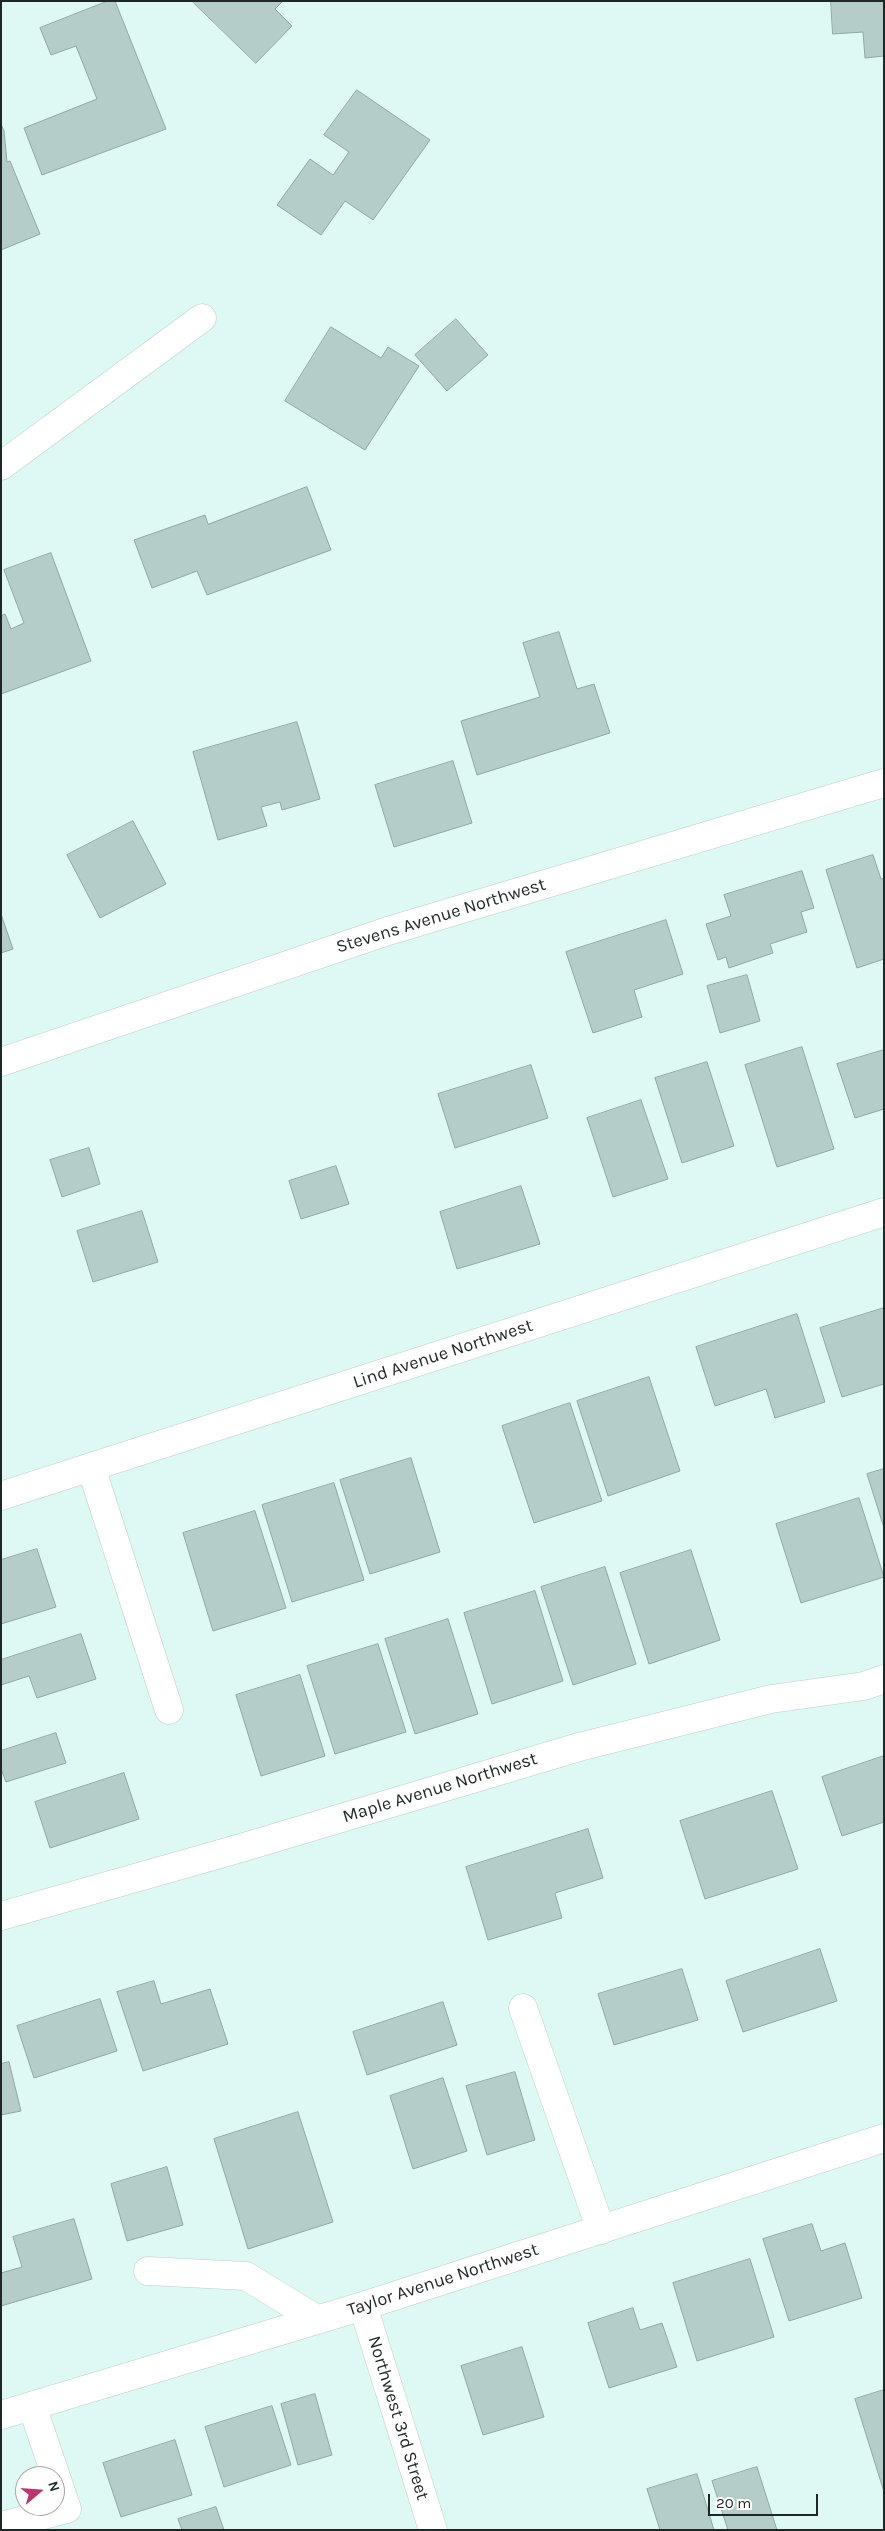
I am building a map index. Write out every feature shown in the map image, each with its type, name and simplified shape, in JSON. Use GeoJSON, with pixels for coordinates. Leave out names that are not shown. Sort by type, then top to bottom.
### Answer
{"type":"FeatureCollection","features":[{"type":"Feature","properties":{"kind":"street"},"geometry":{"type":"LineString","coordinates":[[1,466],[202,318]]}},
{"type":"Feature","properties":{"kind":"street","name":"Stevens Avenue Northwest"},"geometry":{"type":"LineString","coordinates":[[10,1053],[388,930],[884,782]]}},
{"type":"Feature","properties":{"kind":"street","name":"Lind Avenue Northwest"},"geometry":{"type":"LineString","coordinates":[[1,1496],[884,1212]]}},
{"type":"Feature","properties":{"kind":"street"},"geometry":{"type":"LineString","coordinates":[[91,1467],[169,1710]]}},
{"type":"Feature","properties":{"kind":"street","name":"Maple Avenue Northwest"},"geometry":{"type":"LineString","coordinates":[[1,1916],[241,1848],[579,1747],[762,1702],[864,1686],[884,1680]]}},
{"type":"Feature","properties":{"kind":"street"},"geometry":{"type":"LineString","coordinates":[[524,2008],[601,2230]]}},
{"type":"Feature","properties":{"kind":"street","name":"Taylor Avenue Northwest"},"geometry":{"type":"LineString","coordinates":[[1,2415],[363,2306],[884,2138]]}},
{"type":"Feature","properties":{"kind":"street"},"geometry":{"type":"LineString","coordinates":[[148,2271],[246,2276],[318,2320]]}},
{"type":"Feature","properties":{"kind":"street","name":"Northwest 3rd Street"},"geometry":{"type":"LineString","coordinates":[[363,2306],[433,2530]]}},
{"type":"Feature","properties":{"kind":"street"},"geometry":{"type":"LineString","coordinates":[[1,2526],[67,2509],[32,2406]]}},
{"type":"Feature","properties":{"kind":"building"},"geometry":{"type":"Polygon","coordinates":[[[108,1],[115,1],[166,129],[42,175],[24,128],[97,99],[76,46],[51,55],[40,28],[108,1]]]}},
{"type":"Feature","properties":{"kind":"building"},"geometry":{"type":"Polygon","coordinates":[[[192,1],[283,1],[275,9],[292,26],[256,63],[192,1]]]}},
{"type":"Feature","properties":{"kind":"building"},"geometry":{"type":"Polygon","coordinates":[[[831,1],[884,1],[884,56],[865,58],[863,32],[833,34],[831,1]]]}},
{"type":"Feature","properties":{"kind":"building"},"geometry":{"type":"Polygon","coordinates":[[[357,90],[430,140],[373,220],[345,201],[321,235],[277,205],[310,159],[333,175],[349,152],[324,135],[357,90]]]}},
{"type":"Feature","properties":{"kind":"building"},"geometry":{"type":"Polygon","coordinates":[[[1,124],[4,131],[7,162],[10,161],[40,234],[1,250],[1,124]]]}},
{"type":"Feature","properties":{"kind":"building"},"geometry":{"type":"Polygon","coordinates":[[[456,319],[488,355],[447,391],[415,355],[456,319]]]}},
{"type":"Feature","properties":{"kind":"building"},"geometry":{"type":"Polygon","coordinates":[[[331,327],[381,358],[388,347],[419,366],[365,450],[285,401],[331,327]]]}},
{"type":"Feature","properties":{"kind":"building"},"geometry":{"type":"Polygon","coordinates":[[[307,487],[331,550],[207,595],[197,571],[152,588],[134,540],[205,515],[208,524],[307,487]]]}},
{"type":"Feature","properties":{"kind":"building"},"geometry":{"type":"Polygon","coordinates":[[[51,553],[91,661],[1,694],[1,616],[5,614],[11,629],[24,623],[4,570],[51,553]]]}},
{"type":"Feature","properties":{"kind":"building"},"geometry":{"type":"Polygon","coordinates":[[[559,632],[577,689],[594,684],[610,733],[477,775],[461,721],[540,697],[523,643],[559,632]]]}},
{"type":"Feature","properties":{"kind":"building"},"geometry":{"type":"Polygon","coordinates":[[[297,722],[320,799],[282,810],[280,802],[261,807],[267,826],[218,840],[193,752],[297,722]]]}},
{"type":"Feature","properties":{"kind":"building"},"geometry":{"type":"Polygon","coordinates":[[[453,761],[472,823],[394,847],[375,785],[453,761]]]}},
{"type":"Feature","properties":{"kind":"building"},"geometry":{"type":"Polygon","coordinates":[[[133,821],[166,884],[100,918],[67,855],[133,821]]]}},
{"type":"Feature","properties":{"kind":"building"},"geometry":{"type":"Polygon","coordinates":[[[873,855],[881,879],[884,878],[884,959],[857,968],[826,870],[873,855]]]}},
{"type":"Feature","properties":{"kind":"building"},"geometry":{"type":"Polygon","coordinates":[[[802,871],[814,908],[801,912],[807,932],[770,944],[773,953],[729,968],[726,957],[718,960],[706,924],[731,916],[724,895],[802,871]]]}},
{"type":"Feature","properties":{"kind":"building"},"geometry":{"type":"Polygon","coordinates":[[[1,914],[13,949],[1,953],[1,914]]]}},
{"type":"Feature","properties":{"kind":"building"},"geometry":{"type":"Polygon","coordinates":[[[666,920],[683,974],[634,990],[642,1017],[593,1033],[566,952],[666,920]]]}},
{"type":"Feature","properties":{"kind":"building"},"geometry":{"type":"Polygon","coordinates":[[[747,975],[760,1021],[720,1033],[707,986],[747,975]]]}},
{"type":"Feature","properties":{"kind":"building"},"geometry":{"type":"Polygon","coordinates":[[[802,1047],[834,1149],[777,1167],[745,1065],[802,1047]]]}},
{"type":"Feature","properties":{"kind":"building"},"geometry":{"type":"Polygon","coordinates":[[[884,1050],[884,1109],[855,1118],[837,1064],[884,1050]]]}},
{"type":"Feature","properties":{"kind":"building"},"geometry":{"type":"Polygon","coordinates":[[[707,1062],[734,1146],[682,1163],[655,1078],[707,1062]]]}},
{"type":"Feature","properties":{"kind":"building"},"geometry":{"type":"Polygon","coordinates":[[[531,1065],[548,1118],[455,1148],[438,1094],[531,1065]]]}},
{"type":"Feature","properties":{"kind":"building"},"geometry":{"type":"Polygon","coordinates":[[[641,1100],[668,1179],[613,1197],[587,1118],[641,1100]]]}},
{"type":"Feature","properties":{"kind":"building"},"geometry":{"type":"Polygon","coordinates":[[[89,1148],[100,1184],[62,1197],[50,1160],[89,1148]]]}},
{"type":"Feature","properties":{"kind":"building"},"geometry":{"type":"Polygon","coordinates":[[[336,1166],[349,1204],[301,1219],[289,1181],[336,1166]]]}},
{"type":"Feature","properties":{"kind":"building"},"geometry":{"type":"Polygon","coordinates":[[[521,1186],[540,1244],[457,1269],[440,1212],[521,1186]]]}},
{"type":"Feature","properties":{"kind":"building"},"geometry":{"type":"Polygon","coordinates":[[[142,1211],[158,1262],[93,1282],[77,1231],[142,1211]]]}},
{"type":"Feature","properties":{"kind":"building"},"geometry":{"type":"Polygon","coordinates":[[[884,1308],[884,1384],[842,1397],[820,1328],[884,1308]]]}},
{"type":"Feature","properties":{"kind":"building"},"geometry":{"type":"Polygon","coordinates":[[[797,1314],[825,1402],[775,1418],[766,1389],[715,1406],[696,1347],[797,1314]]]}},
{"type":"Feature","properties":{"kind":"building"},"geometry":{"type":"Polygon","coordinates":[[[649,1377],[680,1471],[608,1496],[577,1401],[649,1377]]]}},
{"type":"Feature","properties":{"kind":"building"},"geometry":{"type":"Polygon","coordinates":[[[570,1403],[602,1501],[534,1523],[502,1426],[570,1403]]]}},
{"type":"Feature","properties":{"kind":"building"},"geometry":{"type":"Polygon","coordinates":[[[411,1458],[440,1552],[370,1574],[340,1480],[411,1458]]]}},
{"type":"Feature","properties":{"kind":"building"},"geometry":{"type":"Polygon","coordinates":[[[884,1469],[884,1528],[867,1474],[884,1469]]]}},
{"type":"Feature","properties":{"kind":"building"},"geometry":{"type":"Polygon","coordinates":[[[334,1483],[364,1580],[292,1602],[262,1505],[334,1483]]]}},
{"type":"Feature","properties":{"kind":"building"},"geometry":{"type":"Polygon","coordinates":[[[859,1498],[884,1577],[801,1603],[776,1524],[859,1498]]]}},
{"type":"Feature","properties":{"kind":"building"},"geometry":{"type":"Polygon","coordinates":[[[255,1511],[286,1608],[213,1631],[183,1533],[255,1511]]]}},
{"type":"Feature","properties":{"kind":"building"},"geometry":{"type":"Polygon","coordinates":[[[37,1549],[56,1607],[1,1624],[1,1560],[37,1549]]]}},
{"type":"Feature","properties":{"kind":"building"},"geometry":{"type":"Polygon","coordinates":[[[691,1550],[720,1640],[649,1664],[620,1573],[691,1550]]]}},
{"type":"Feature","properties":{"kind":"building"},"geometry":{"type":"Polygon","coordinates":[[[605,1567],[636,1664],[573,1685],[541,1587],[605,1567]]]}},
{"type":"Feature","properties":{"kind":"building"},"geometry":{"type":"Polygon","coordinates":[[[535,1591],[563,1681],[492,1704],[464,1613],[535,1591]]]}},
{"type":"Feature","properties":{"kind":"building"},"geometry":{"type":"Polygon","coordinates":[[[448,1619],[478,1714],[415,1734],[385,1639],[448,1619]]]}},
{"type":"Feature","properties":{"kind":"building"},"geometry":{"type":"Polygon","coordinates":[[[81,1634],[96,1679],[37,1698],[29,1676],[1,1685],[1,1660],[81,1634]]]}},
{"type":"Feature","properties":{"kind":"building"},"geometry":{"type":"Polygon","coordinates":[[[378,1644],[406,1732],[335,1754],[307,1666],[378,1644]]]}},
{"type":"Feature","properties":{"kind":"building"},"geometry":{"type":"Polygon","coordinates":[[[300,1675],[325,1756],[261,1776],[236,1695],[300,1675]]]}},
{"type":"Feature","properties":{"kind":"building"},"geometry":{"type":"Polygon","coordinates":[[[56,1733],[66,1763],[6,1782],[1,1769],[1,1751],[56,1733]]]}},
{"type":"Feature","properties":{"kind":"building"},"geometry":{"type":"Polygon","coordinates":[[[884,1756],[884,1822],[842,1836],[822,1777],[884,1756]]]}},
{"type":"Feature","properties":{"kind":"building"},"geometry":{"type":"Polygon","coordinates":[[[124,1773],[139,1819],[50,1848],[35,1802],[124,1773]]]}},
{"type":"Feature","properties":{"kind":"building"},"geometry":{"type":"Polygon","coordinates":[[[772,1791],[798,1869],[705,1899],[680,1821],[772,1791]]]}},
{"type":"Feature","properties":{"kind":"building"},"geometry":{"type":"Polygon","coordinates":[[[588,1829],[603,1878],[555,1893],[562,1918],[488,1940],[466,1867],[588,1829]]]}},
{"type":"Feature","properties":{"kind":"building"},"geometry":{"type":"Polygon","coordinates":[[[820,1949],[837,2001],[743,2032],[726,1981],[820,1949]]]}},
{"type":"Feature","properties":{"kind":"building"},"geometry":{"type":"Polygon","coordinates":[[[682,1969],[698,2020],[614,2045],[598,1994],[682,1969]]]}},
{"type":"Feature","properties":{"kind":"building"},"geometry":{"type":"Polygon","coordinates":[[[154,1981],[161,2004],[210,1989],[228,2044],[143,2071],[117,1992],[154,1981]]]}},
{"type":"Feature","properties":{"kind":"building"},"geometry":{"type":"Polygon","coordinates":[[[100,1999],[117,2051],[34,2078],[17,2026],[100,1999]]]}},
{"type":"Feature","properties":{"kind":"building"},"geometry":{"type":"Polygon","coordinates":[[[443,2002],[457,2045],[367,2075],[353,2032],[443,2002]]]}},
{"type":"Feature","properties":{"kind":"building"},"geometry":{"type":"Polygon","coordinates":[[[9,2062],[21,2111],[1,2115],[1,2064],[9,2062]]]}},
{"type":"Feature","properties":{"kind":"building"},"geometry":{"type":"Polygon","coordinates":[[[515,2072],[535,2140],[487,2155],[466,2086],[515,2072]]]}},
{"type":"Feature","properties":{"kind":"building"},"geometry":{"type":"Polygon","coordinates":[[[443,2078],[467,2151],[413,2169],[390,2096],[443,2078]]]}},
{"type":"Feature","properties":{"kind":"building"},"geometry":{"type":"Polygon","coordinates":[[[298,2112],[333,2222],[248,2249],[214,2139],[298,2112]]]}},
{"type":"Feature","properties":{"kind":"building"},"geometry":{"type":"Polygon","coordinates":[[[167,2167],[183,2225],[127,2241],[111,2184],[167,2167]]]}},
{"type":"Feature","properties":{"kind":"building"},"geometry":{"type":"Polygon","coordinates":[[[74,2219],[92,2279],[1,2306],[1,2273],[22,2267],[13,2237],[74,2219]]]}},
{"type":"Feature","properties":{"kind":"building"},"geometry":{"type":"Polygon","coordinates":[[[812,2224],[821,2251],[845,2243],[862,2298],[789,2321],[763,2239],[812,2224]]]}},
{"type":"Feature","properties":{"kind":"building"},"geometry":{"type":"Polygon","coordinates":[[[750,2259],[774,2337],[697,2361],[673,2283],[750,2259]]]}},
{"type":"Feature","properties":{"kind":"building"},"geometry":{"type":"Polygon","coordinates":[[[633,2308],[640,2330],[662,2323],[677,2367],[609,2388],[588,2323],[633,2308]]]}},
{"type":"Feature","properties":{"kind":"building"},"geometry":{"type":"Polygon","coordinates":[[[522,2347],[544,2417],[483,2435],[461,2366],[522,2347]]]}},
{"type":"Feature","properties":{"kind":"building"},"geometry":{"type":"Polygon","coordinates":[[[884,2390],[884,2492],[855,2399],[884,2390]]]}},
{"type":"Feature","properties":{"kind":"building"},"geometry":{"type":"Polygon","coordinates":[[[315,2394],[332,2455],[298,2465],[281,2404],[315,2394]]]}},
{"type":"Feature","properties":{"kind":"building"},"geometry":{"type":"Polygon","coordinates":[[[272,2406],[291,2465],[224,2487],[205,2427],[272,2406]]]}},
{"type":"Feature","properties":{"kind":"building"},"geometry":{"type":"Polygon","coordinates":[[[175,2440],[192,2495],[121,2517],[103,2463],[175,2440]]]}},
{"type":"Feature","properties":{"kind":"building"},"geometry":{"type":"Polygon","coordinates":[[[757,2467],[777,2530],[728,2530],[712,2481],[757,2467]]]}},
{"type":"Feature","properties":{"kind":"building"},"geometry":{"type":"Polygon","coordinates":[[[697,2474],[714,2530],[660,2530],[647,2489],[697,2474]]]}},
{"type":"Feature","properties":{"kind":"building"},"geometry":{"type":"Polygon","coordinates":[[[216,2507],[224,2530],[182,2530],[178,2519],[216,2507]]]}}]}
